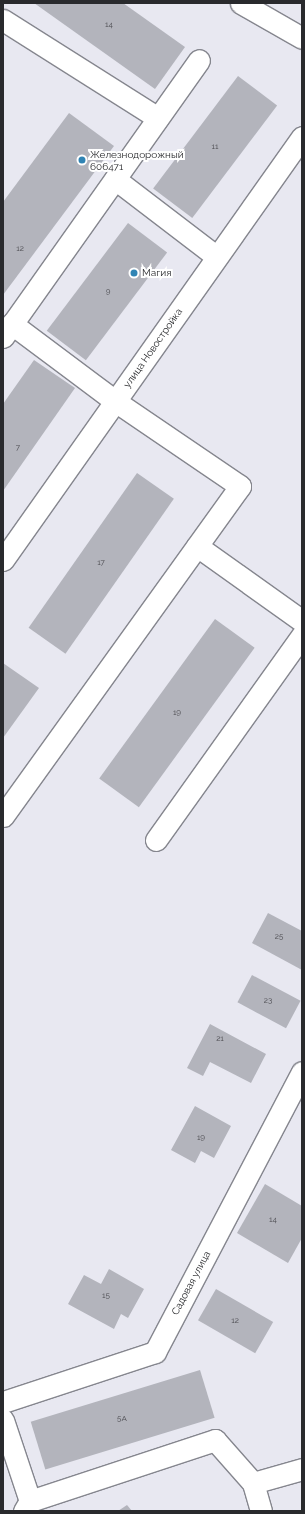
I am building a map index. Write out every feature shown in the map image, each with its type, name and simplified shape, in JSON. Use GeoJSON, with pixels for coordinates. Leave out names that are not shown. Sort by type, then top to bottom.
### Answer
{"type":"FeatureCollection","features":[{"type":"Feature","properties":{"kind":"street"},"geometry":{"type":"LineString","coordinates":[[241,3],[302,38]]}},
{"type":"Feature","properties":{"kind":"street"},"geometry":{"type":"LineString","coordinates":[[3,20],[158,118]]}},
{"type":"Feature","properties":{"kind":"street"},"geometry":{"type":"LineString","coordinates":[[3,816],[240,486],[116,401],[7,331],[199,60]]}},
{"type":"Feature","properties":{"kind":"street","name":"улица Новостройка"},"geometry":{"type":"LineString","coordinates":[[5,552],[116,401],[302,137]]}},
{"type":"Feature","properties":{"kind":"street"},"geometry":{"type":"LineString","coordinates":[[115,179],[217,256]]}},
{"type":"Feature","properties":{"kind":"street"},"geometry":{"type":"LineString","coordinates":[[197,546],[302,621]]}},
{"type":"Feature","properties":{"kind":"street"},"geometry":{"type":"LineString","coordinates":[[156,840],[302,635]]}},
{"type":"Feature","properties":{"kind":"street","name":"Садовая улица"},"geometry":{"type":"LineString","coordinates":[[3,1402],[155,1352],[302,1072]]}},
{"type":"Feature","properties":{"kind":"street"},"geometry":{"type":"LineString","coordinates":[[3,1420],[27,1506],[215,1440],[253,1483],[261,1511]]}},
{"type":"Feature","properties":{"kind":"street"},"geometry":{"type":"LineString","coordinates":[[253,1483],[302,1469]]}},
{"type":"Feature","properties":{"kind":"building"},"geometry":{"type":"Polygon","coordinates":[[[34,3],[123,3],[185,47],[155,89],[34,3]]]}},
{"type":"Feature","properties":{"kind":"building"},"geometry":{"type":"Polygon","coordinates":[[[238,76],[277,105],[192,218],[153,189],[238,76]]]}},
{"type":"Feature","properties":{"kind":"building"},"geometry":{"type":"Polygon","coordinates":[[[69,113],[114,146],[3,295],[3,202],[69,113]]]}},
{"type":"Feature","properties":{"kind":"building"},"geometry":{"type":"Polygon","coordinates":[[[128,223],[167,252],[86,360],[47,331],[128,223]]]}},
{"type":"Feature","properties":{"kind":"building"},"geometry":{"type":"Polygon","coordinates":[[[34,360],[75,388],[3,491],[3,404],[34,360]]]}},
{"type":"Feature","properties":{"kind":"building"},"geometry":{"type":"Polygon","coordinates":[[[137,473],[174,499],[65,654],[29,628],[137,473]]]}},
{"type":"Feature","properties":{"kind":"building"},"geometry":{"type":"Polygon","coordinates":[[[215,619],[255,648],[139,807],[99,778],[215,619]]]}},
{"type":"Feature","properties":{"kind":"building"},"geometry":{"type":"Polygon","coordinates":[[[3,663],[39,688],[3,738],[3,663]]]}},
{"type":"Feature","properties":{"kind":"building"},"geometry":{"type":"Polygon","coordinates":[[[268,913],[302,931],[302,970],[252,943],[268,913]]]}},
{"type":"Feature","properties":{"kind":"building"},"geometry":{"type":"Polygon","coordinates":[[[252,975],[301,1001],[286,1028],[237,1002],[252,975]]]}},
{"type":"Feature","properties":{"kind":"building"},"geometry":{"type":"Polygon","coordinates":[[[210,1024],[266,1054],[251,1083],[210,1062],[203,1076],[187,1068],[210,1024]]]}},
{"type":"Feature","properties":{"kind":"building"},"geometry":{"type":"Polygon","coordinates":[[[195,1106],[231,1126],[214,1158],[201,1151],[195,1163],[171,1150],[195,1106]]]}},
{"type":"Feature","properties":{"kind":"building"},"geometry":{"type":"Polygon","coordinates":[[[265,1184],[302,1206],[302,1238],[288,1263],[237,1233],[265,1184]]]}},
{"type":"Feature","properties":{"kind":"building"},"geometry":{"type":"Polygon","coordinates":[[[109,1269],[144,1289],[128,1318],[121,1314],[114,1329],[68,1304],[84,1275],[101,1284],[109,1269]]]}},
{"type":"Feature","properties":{"kind":"building"},"geometry":{"type":"Polygon","coordinates":[[[216,1289],[273,1322],[255,1353],[198,1320],[216,1289]]]}},
{"type":"Feature","properties":{"kind":"building"},"geometry":{"type":"Polygon","coordinates":[[[200,1370],[215,1418],[45,1470],[31,1422],[200,1370]]]}},
{"type":"Feature","properties":{"kind":"building"},"geometry":{"type":"Polygon","coordinates":[[[127,1505],[132,1511],[118,1511],[127,1505]]]}},
{"type":"Feature","properties":{"kind":"place","name":"Железнодорожный 606471"},"geometry":{"type":"Point","coordinates":[82,160]}},
{"type":"Feature","properties":{"kind":"place","name":"Магия"},"geometry":{"type":"Point","coordinates":[134,273]}}]}
